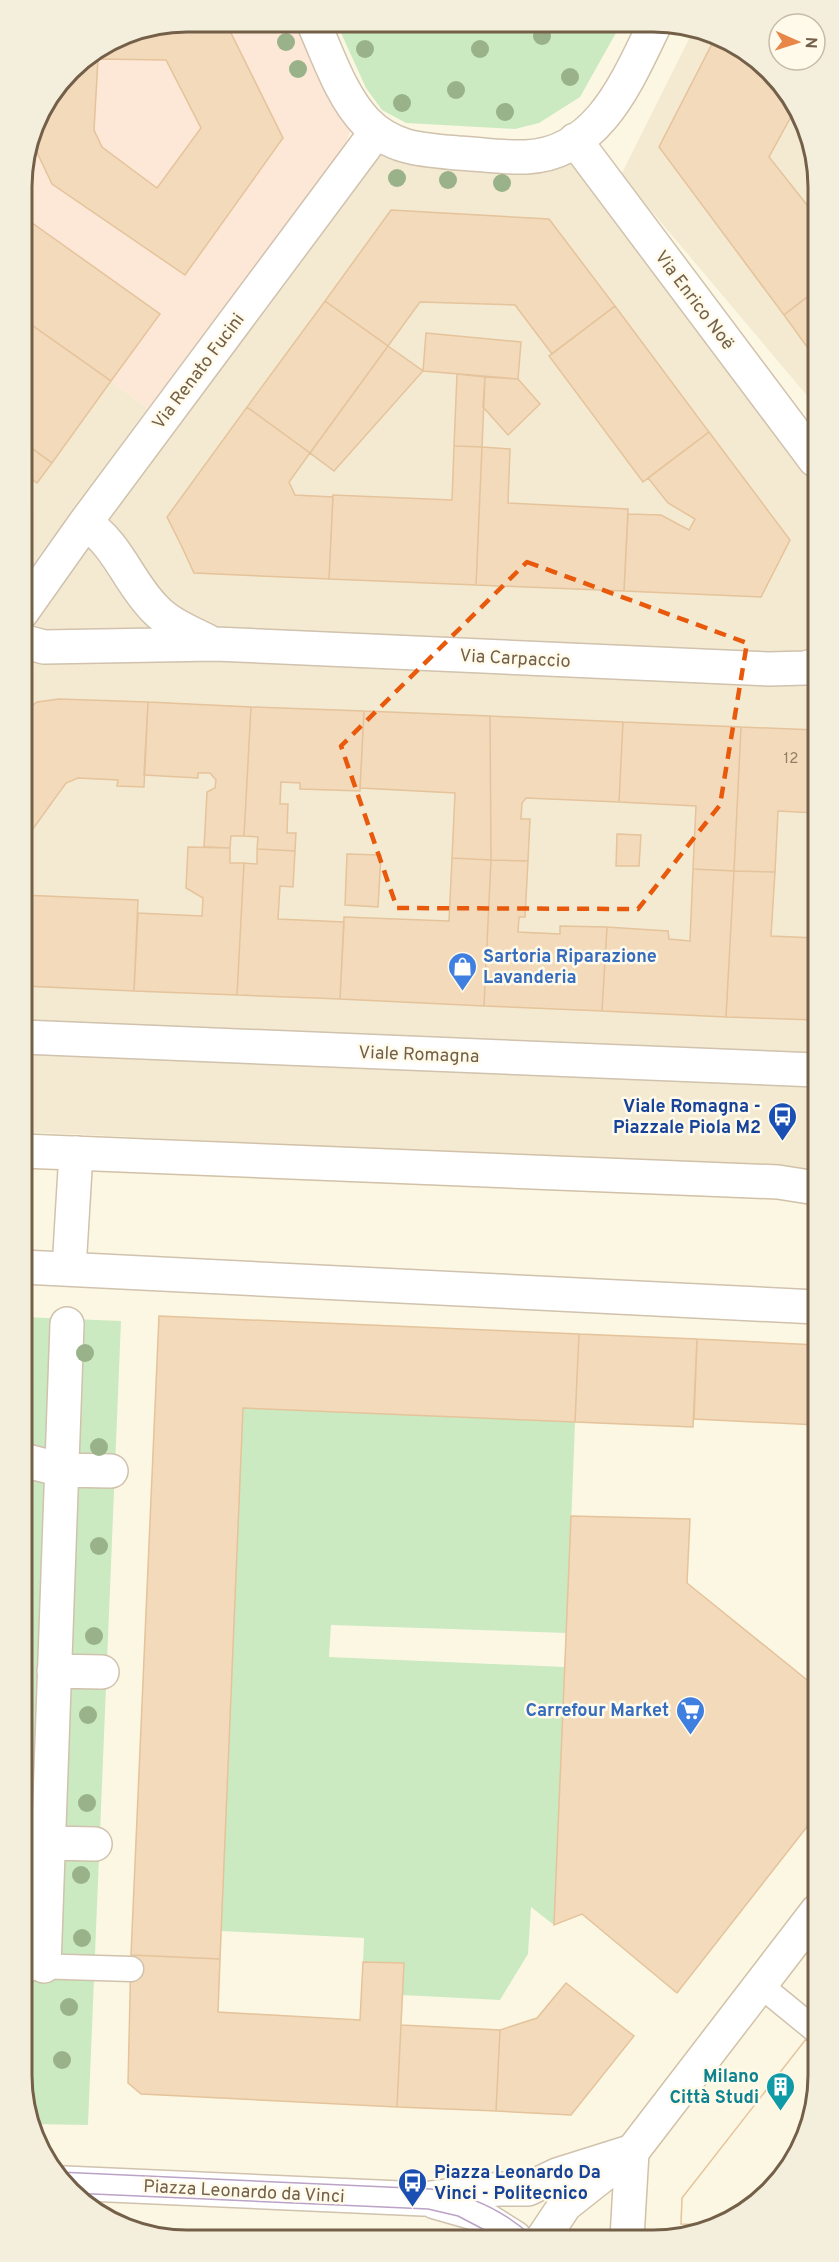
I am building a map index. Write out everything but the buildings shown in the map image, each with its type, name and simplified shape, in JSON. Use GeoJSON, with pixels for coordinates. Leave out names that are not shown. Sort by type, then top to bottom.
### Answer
{"type":"FeatureCollection","features":[{"type":"Feature","properties":{"kind":"street"},"geometry":{"type":"LineString","coordinates":[[318,32],[348,98],[376,132],[414,150],[527,157],[547,153],[575,140],[596,125],[615,102],[651,32]]}},
{"type":"Feature","properties":{"kind":"street","name":"Via Renato Fucini"},"geometry":{"type":"LineString","coordinates":[[32,598],[85,523],[376,132]]}},
{"type":"Feature","properties":{"kind":"street","name":"Via Enrico Noë"},"geometry":{"type":"LineString","coordinates":[[575,140],[808,450]]}},
{"type":"Feature","properties":{"kind":"street","name":"Via Carpaccio"},"geometry":{"type":"LineString","coordinates":[[85,523],[108,541],[136,588],[156,611],[179,627],[215,645]]}},
{"type":"Feature","properties":{"kind":"street","name":"Via Carpaccio"},"geometry":{"type":"LineString","coordinates":[[32,644],[44,647],[215,645],[769,669],[808,667]]}},
{"type":"Feature","properties":{"kind":"street","name":"Viale Romagna"},"geometry":{"type":"LineString","coordinates":[[32,1037],[808,1070]]}},
{"type":"Feature","properties":{"kind":"street"},"geometry":{"type":"LineString","coordinates":[[32,1151],[807,1185]]}},
{"type":"Feature","properties":{"kind":"street"},"geometry":{"type":"LineString","coordinates":[[69,1269],[76,1153]]}},
{"type":"Feature","properties":{"kind":"street"},"geometry":{"type":"LineString","coordinates":[[32,1267],[807,1307]]}},
{"type":"Feature","properties":{"kind":"street"},"geometry":{"type":"LineString","coordinates":[[34,1952],[49,1843],[67,1324]]}},
{"type":"Feature","properties":{"kind":"street"},"geometry":{"type":"LineString","coordinates":[[32,1462],[62,1470],[111,1472]]}},
{"type":"Feature","properties":{"kind":"street"},"geometry":{"type":"LineString","coordinates":[[54,1671],[102,1672]]}},
{"type":"Feature","properties":{"kind":"street"},"geometry":{"type":"LineString","coordinates":[[49,1843],[95,1844]]}},
{"type":"Feature","properties":{"kind":"street"},"geometry":{"type":"LineString","coordinates":[[548,2230],[565,2205],[632,2152],[807,1924]]}},
{"type":"Feature","properties":{"kind":"street"},"geometry":{"type":"LineString","coordinates":[[627,2230],[632,2152]]}},
{"type":"Feature","properties":{"kind":"street","name":"Piazza Leonardo da Vinci"},"geometry":{"type":"LineString","coordinates":[[76,2184],[423,2199],[499,2189],[528,2189],[557,2175],[632,2152]]}},
{"type":"Feature","properties":{"kind":"street","name":"Piazza Leonardo da Vinci"},"geometry":{"type":"LineString","coordinates":[[423,2199],[477,2214],[502,2230]]}},
{"type":"Feature","properties":{"kind":"lane"},"geometry":{"type":"LineString","coordinates":[[34,1952],[131,1969]]}},
{"type":"Feature","properties":{"kind":"lane"},"geometry":{"type":"LineString","coordinates":[[760,1985],[807,2023]]}},
{"type":"Feature","properties":{"kind":"highlighted area"},"geometry":{"type":"Polygon","coordinates":[[[527,562],[747,643],[720,805],[638,909],[397,908],[341,746],[527,562]]]}},
{"type":"Feature","properties":{"kind":"shaded area"},"geometry":{"type":"Polygon","coordinates":[[[177,32],[306,32],[351,130],[341,155],[148,408],[32,325],[32,177],[43,127],[58,100],[77,77],[100,58],[127,43],[156,34],[177,32]]]}},
{"type":"Feature","properties":{"kind":"shaded area"},"geometry":{"type":"Polygon","coordinates":[[[690,36],[730,52],[747,64],[775,92],[796,127],[805,156],[808,187],[808,397],[621,175],[690,36]]]}},
{"type":"Feature","properties":{"kind":"shaded area"},"geometry":{"type":"Polygon","coordinates":[[[574,147],[808,459],[807,1169],[32,1132],[32,603],[362,166],[388,152],[574,147]]]}},
{"type":"Feature","properties":{"kind":"shaded area"},"geometry":{"type":"Polygon","coordinates":[[[32,325],[148,408],[32,565],[32,325]]]}},
{"type":"Feature","properties":{"kind":"green space"},"geometry":{"type":"Polygon","coordinates":[[[341,32],[617,32],[580,97],[539,123],[515,129],[406,123],[382,110],[366,88],[341,32]]]}},
{"type":"Feature","properties":{"kind":"green space"},"geometry":{"type":"Polygon","coordinates":[[[32,1317],[121,1321],[88,2125],[40,2124],[34,2106],[32,2085],[32,1317]]]}},
{"type":"Feature","properties":{"kind":"green space"},"geometry":{"type":"Polygon","coordinates":[[[243,1408],[575,1422],[567,1633],[331,1625],[329,1657],[565,1667],[554,1925],[531,1907],[528,1954],[500,2000],[402,1995],[404,1963],[363,1962],[364,1938],[221,1931],[243,1408]]]}},
{"type":"Feature","properties":{"kind":"tram line"},"geometry":{"type":"LineString","coordinates":[[66,2172],[431,2189],[460,2195],[486,2205],[525,2230]]}},
{"type":"Feature","properties":{"kind":"tram line"},"geometry":{"type":"LineString","coordinates":[[86,2194],[428,2209],[458,2216],[485,2230]]}},
{"type":"Feature","properties":{"kind":"place","name":"Sartoria Riparazione Lavanderia"},"geometry":{"type":"Point","coordinates":[462,992]}},
{"type":"Feature","properties":{"kind":"place","name":"Viale Romagna - Piazzale Piola M2"},"geometry":{"type":"Point","coordinates":[782,1142]}},
{"type":"Feature","properties":{"kind":"place","name":"Carrefour Market"},"geometry":{"type":"Point","coordinates":[690,1736]}},
{"type":"Feature","properties":{"kind":"place","name":"Milano Città Studi"},"geometry":{"type":"Point","coordinates":[780,2112]}},
{"type":"Feature","properties":{"kind":"place","name":"Piazza Leonardo Da Vinci - Politecnico"},"geometry":{"type":"Point","coordinates":[413,2208]}}]}
